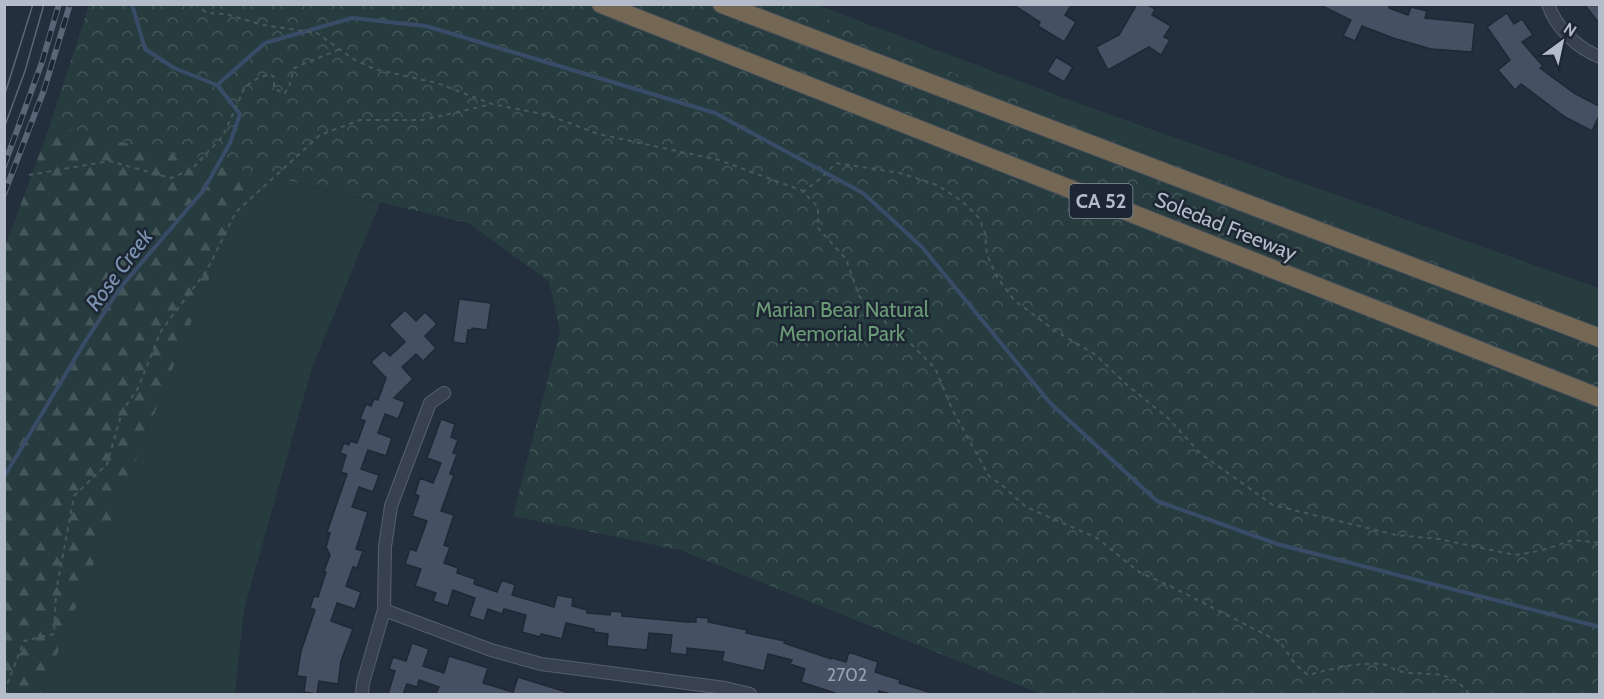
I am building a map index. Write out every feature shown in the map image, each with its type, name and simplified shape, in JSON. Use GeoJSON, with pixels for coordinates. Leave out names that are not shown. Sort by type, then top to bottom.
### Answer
{"type":"FeatureCollection","features":[{"type":"Feature","properties":{"kind":"highway","name":"Soledad Freeway"},"geometry":{"type":"LineString","coordinates":[[602,4],[1599,398]]}},
{"type":"Feature","properties":{"kind":"highway"},"geometry":{"type":"LineString","coordinates":[[722,4],[809,37]]}},
{"type":"Feature","properties":{"kind":"highway"},"geometry":{"type":"LineString","coordinates":[[757,4],[809,37]]}},
{"type":"Feature","properties":{"kind":"highway","name":"Soledad Freeway"},"geometry":{"type":"LineString","coordinates":[[809,37],[1599,338]]}},
{"type":"Feature","properties":{"kind":"street"},"geometry":{"type":"LineString","coordinates":[[1548,4],[1551,15],[1570,38],[1599,57]]}},
{"type":"Feature","properties":{"kind":"street"},"geometry":{"type":"LineString","coordinates":[[362,694],[363,683],[384,610],[385,547],[391,506],[430,403],[444,393]]}},
{"type":"Feature","properties":{"kind":"street"},"geometry":{"type":"LineString","coordinates":[[384,610],[491,650],[541,664],[725,688],[750,694]]}},
{"type":"Feature","properties":{"kind":"path"},"geometry":{"type":"LineString","coordinates":[[195,4],[207,13],[225,14],[263,25],[317,33],[353,59],[374,69],[436,83],[492,104],[548,115],[598,134],[719,160],[803,192],[818,207],[818,228],[846,259],[859,296],[878,312],[892,331],[917,348],[935,368],[954,411],[989,476],[1004,486],[1026,507],[1096,538],[1138,572],[1280,642],[1296,665],[1308,675],[1364,664],[1384,664],[1401,672],[1450,677],[1469,694]]}},
{"type":"Feature","properties":{"kind":"path"},"geometry":{"type":"LineString","coordinates":[[29,175],[110,160],[171,178],[192,169],[222,136],[246,87],[258,78],[270,74],[274,77],[274,88],[284,94],[289,87],[294,68],[340,50]]}},
{"type":"Feature","properties":{"kind":"path"},"geometry":{"type":"LineString","coordinates":[[4,692],[24,641],[54,634],[56,592],[75,496],[107,464],[122,412],[138,388],[161,331],[207,270],[236,212],[320,135],[360,120],[423,120],[492,104]]}},
{"type":"Feature","properties":{"kind":"path"},"geometry":{"type":"LineString","coordinates":[[803,192],[836,163],[900,173],[937,185],[962,201],[979,218],[985,233],[987,255],[997,277],[1014,300],[1054,330],[1096,355],[1126,384],[1168,418],[1202,454],[1273,505],[1396,535],[1439,539],[1515,555],[1573,540],[1599,543]]}},
{"type":"Feature","properties":{"kind":"green space","name":"Marian Bear Natural Memorial Park"},"geometry":{"type":"Polygon","coordinates":[[[89,5],[801,5],[840,25],[1111,139],[1599,324],[1599,694],[1041,694],[680,550],[513,516],[560,331],[549,281],[468,223],[50,125],[89,5]]]}},
{"type":"Feature","properties":{"kind":"green space"},"geometry":{"type":"Polygon","coordinates":[[[801,5],[817,5],[1086,106],[1599,288],[1599,324],[1111,139],[840,25],[801,5]]]}},
{"type":"Feature","properties":{"kind":"green space"},"geometry":{"type":"Polygon","coordinates":[[[50,125],[252,172],[41,694],[5,694],[4,250],[50,125]]]}},
{"type":"Feature","properties":{"kind":"green space"},"geometry":{"type":"Polygon","coordinates":[[[252,172],[380,203],[312,368],[244,610],[235,694],[41,694],[252,172]]]}},
{"type":"Feature","properties":{"kind":"building"},"geometry":{"type":"Polygon","coordinates":[[[1012,4],[1072,4],[1065,15],[1076,22],[1064,42],[1038,26],[1040,22],[1012,4]]]}},
{"type":"Feature","properties":{"kind":"building"},"geometry":{"type":"Polygon","coordinates":[[[1137,4],[1146,4],[1155,9],[1152,15],[1171,26],[1164,37],[1170,40],[1161,55],[1149,47],[1108,70],[1096,47],[1119,35],[1137,4]]]}},
{"type":"Feature","properties":{"kind":"building"},"geometry":{"type":"Polygon","coordinates":[[[1318,4],[1390,4],[1389,8],[1408,15],[1411,7],[1427,11],[1425,18],[1475,23],[1472,52],[1431,49],[1362,26],[1355,41],[1343,36],[1351,20],[1318,4]]]}},
{"type":"Feature","properties":{"kind":"building"},"geometry":{"type":"Polygon","coordinates":[[[1584,4],[1599,4],[1599,23],[1584,4]]]}},
{"type":"Feature","properties":{"kind":"building"},"geometry":{"type":"Polygon","coordinates":[[[1507,13],[1514,24],[1522,19],[1533,35],[1522,42],[1543,66],[1540,68],[1574,93],[1599,106],[1599,116],[1592,131],[1565,117],[1521,84],[1515,90],[1498,70],[1510,60],[1487,27],[1507,13]]]}},
{"type":"Feature","properties":{"kind":"building"},"geometry":{"type":"Polygon","coordinates":[[[1056,57],[1073,67],[1064,82],[1047,72],[1056,57]]]}},
{"type":"Feature","properties":{"kind":"building"},"geometry":{"type":"Polygon","coordinates":[[[459,299],[491,303],[487,330],[472,328],[468,330],[466,344],[453,342],[459,299]]]}},
{"type":"Feature","properties":{"kind":"building"},"geometry":{"type":"Polygon","coordinates":[[[405,310],[416,321],[425,312],[437,324],[425,336],[436,348],[423,361],[416,354],[402,367],[413,379],[394,398],[405,402],[398,419],[385,414],[378,433],[392,438],[386,456],[368,450],[361,469],[379,475],[373,492],[359,487],[352,507],[368,512],[356,549],[363,551],[357,568],[353,567],[346,586],[361,592],[355,609],[337,603],[331,621],[353,629],[341,661],[338,684],[319,681],[317,694],[304,692],[306,677],[297,676],[301,651],[315,610],[310,608],[314,596],[318,597],[330,555],[326,547],[330,533],[327,532],[347,474],[341,472],[346,455],[340,453],[344,443],[349,445],[350,441],[357,443],[365,421],[360,419],[366,404],[371,406],[374,399],[378,400],[386,378],[371,362],[384,350],[390,356],[405,342],[389,325],[405,310]]]}},
{"type":"Feature","properties":{"kind":"building"},"geometry":{"type":"Polygon","coordinates":[[[441,419],[455,424],[451,437],[458,440],[453,453],[457,454],[450,474],[454,475],[441,511],[454,515],[444,545],[450,547],[444,563],[458,568],[457,573],[475,579],[474,584],[497,592],[502,580],[515,585],[512,595],[554,607],[557,595],[573,598],[572,606],[587,610],[587,613],[610,615],[611,611],[622,612],[622,616],[687,622],[696,622],[696,617],[709,618],[708,622],[785,641],[784,643],[831,659],[846,662],[849,652],[878,662],[875,672],[900,680],[899,683],[929,692],[929,694],[891,694],[879,691],[878,694],[838,694],[801,682],[805,669],[790,664],[792,660],[768,654],[764,671],[722,661],[724,652],[687,648],[687,655],[670,653],[672,635],[649,633],[647,650],[607,646],[608,634],[566,623],[562,639],[541,634],[540,637],[522,632],[526,615],[504,609],[502,614],[488,609],[484,621],[469,616],[475,598],[453,590],[448,606],[433,601],[436,593],[415,586],[421,569],[405,564],[410,549],[416,551],[427,521],[412,516],[419,496],[415,494],[420,478],[433,483],[441,463],[427,458],[441,419]]]}},
{"type":"Feature","properties":{"kind":"building"},"geometry":{"type":"Polygon","coordinates":[[[412,643],[429,649],[423,666],[444,673],[449,656],[488,668],[483,683],[513,692],[518,677],[566,692],[566,694],[436,694],[439,687],[419,680],[417,687],[407,684],[403,694],[388,694],[395,671],[389,669],[393,657],[406,661],[412,643]]]}},
{"type":"Feature","properties":{"kind":"waterway","name":"Rose Creek"},"geometry":{"type":"LineString","coordinates":[[4,477],[120,288],[203,191],[230,143],[240,114],[217,85],[174,68],[145,49],[132,4]]}},
{"type":"Feature","properties":{"kind":"waterway"},"geometry":{"type":"LineString","coordinates":[[217,85],[265,43],[352,18],[426,26],[715,113],[863,193],[922,247],[1051,404],[1157,501],[1277,544],[1600,627]]}},
{"type":"Feature","properties":{"kind":"tram line"},"geometry":{"type":"LineString","coordinates":[[4,97],[33,4]]}},
{"type":"Feature","properties":{"kind":"tram line"},"geometry":{"type":"LineString","coordinates":[[4,128],[25,71],[44,4]]}},
{"type":"Feature","properties":{"kind":"railway"},"geometry":{"type":"LineString","coordinates":[[4,166],[42,62],[59,4]]}},
{"type":"Feature","properties":{"kind":"railway"},"geometry":{"type":"LineString","coordinates":[[4,194],[44,90],[70,4]]}}]}
